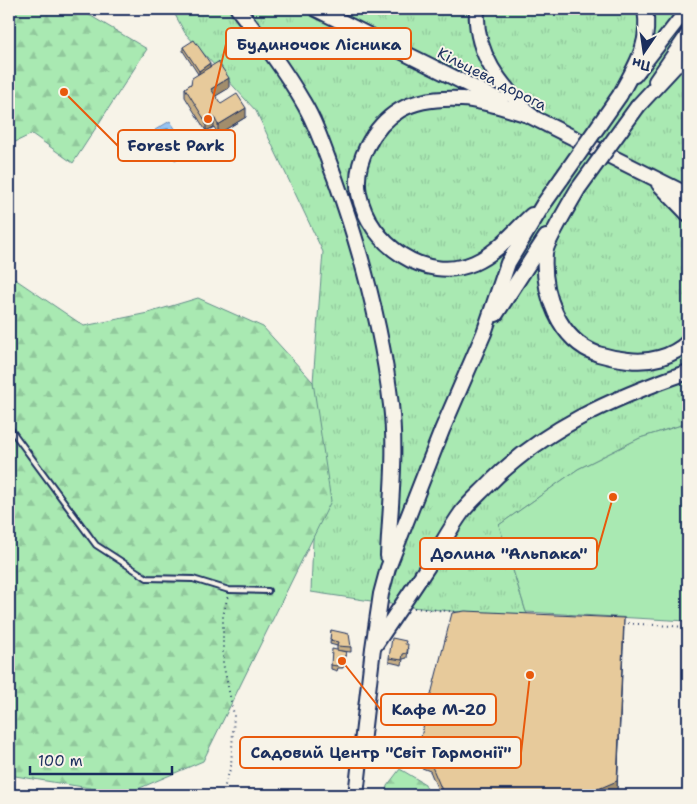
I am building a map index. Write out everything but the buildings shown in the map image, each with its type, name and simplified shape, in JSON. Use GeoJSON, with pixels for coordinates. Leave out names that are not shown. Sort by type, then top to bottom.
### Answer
{"type":"FeatureCollection","features":[{"type":"Feature","properties":{"kind":"highway"},"geometry":{"type":"LineString","coordinates":[[238,9],[284,70],[304,103],[321,140],[366,277],[381,345],[391,406],[393,452],[388,568]]}},
{"type":"Feature","properties":{"kind":"highway","name":"Кільцева дорога"},"geometry":{"type":"LineString","coordinates":[[316,9],[654,178]]}},
{"type":"Feature","properties":{"kind":"highway"},"geometry":{"type":"LineString","coordinates":[[476,9],[478,36],[488,64],[503,86],[532,116]]}},
{"type":"Feature","properties":{"kind":"highway"},"geometry":{"type":"LineString","coordinates":[[356,795],[373,648],[381,594],[388,568],[442,430],[484,333],[508,263],[543,205],[620,95],[644,48],[647,33],[645,9]]}},
{"type":"Feature","properties":{"kind":"highway"},"geometry":{"type":"LineString","coordinates":[[484,333],[578,189],[638,106],[688,52]]}},
{"type":"Feature","properties":{"kind":"highway"},"geometry":{"type":"LineString","coordinates":[[532,116],[463,99],[434,100],[412,104],[399,110],[384,123],[371,140],[364,154],[360,169],[359,193],[366,217],[387,244],[410,260],[431,268],[452,268],[472,264],[492,253],[543,205]]}},
{"type":"Feature","properties":{"kind":"highway"},"geometry":{"type":"LineString","coordinates":[[654,178],[688,188]]}},
{"type":"Feature","properties":{"kind":"highway"},"geometry":{"type":"LineString","coordinates":[[654,178],[688,195]]}},
{"type":"Feature","properties":{"kind":"highway"},"geometry":{"type":"LineString","coordinates":[[654,178],[688,214]]}},
{"type":"Feature","properties":{"kind":"highway"},"geometry":{"type":"LineString","coordinates":[[578,189],[545,250],[546,284],[549,298],[557,317],[569,333],[583,346],[598,354],[617,358],[636,361],[652,360],[670,355],[688,342]]}},
{"type":"Feature","properties":{"kind":"highway"},"geometry":{"type":"LineString","coordinates":[[373,648],[463,511],[519,456],[544,437],[596,409],[688,372]]}},
{"type":"Feature","properties":{"kind":"main road"},"geometry":{"type":"LineString","coordinates":[[620,95],[687,9]]}},
{"type":"Feature","properties":{"kind":"main road"},"geometry":{"type":"LineString","coordinates":[[638,106],[688,33]]}},
{"type":"Feature","properties":{"kind":"lane"},"geometry":{"type":"LineString","coordinates":[[9,427],[96,545],[147,578],[193,579],[229,590],[268,591]]}},
{"type":"Feature","properties":{"kind":"path"},"geometry":{"type":"LineString","coordinates":[[222,795],[231,766],[234,715],[223,663],[223,616],[229,590]]}},
{"type":"Feature","properties":{"kind":"path"},"geometry":{"type":"LineString","coordinates":[[402,606],[461,612]]}},
{"type":"Feature","properties":{"kind":"path"},"geometry":{"type":"LineString","coordinates":[[619,623],[688,627]]}},
{"type":"Feature","properties":{"kind":"green space"},"geometry":{"type":"Polygon","coordinates":[[[9,9],[79,9],[147,49],[73,163],[32,134],[9,145],[9,9]]]}},
{"type":"Feature","properties":{"kind":"green space"},"geometry":{"type":"Polygon","coordinates":[[[172,9],[688,9],[688,423],[640,438],[578,469],[499,525],[526,612],[531,619],[411,607],[311,592],[315,488],[313,382],[323,252],[256,111],[185,33],[172,9]]]}},
{"type":"Feature","properties":{"kind":"green space"},"geometry":{"type":"Polygon","coordinates":[[[9,275],[84,326],[148,313],[198,298],[263,327],[313,382],[331,501],[203,761],[126,794],[9,775],[9,275]]]}},
{"type":"Feature","properties":{"kind":"green space"},"geometry":{"type":"Polygon","coordinates":[[[688,423],[688,621],[526,612],[499,525],[578,469],[640,438],[688,423]]]}},
{"type":"Feature","properties":{"kind":"green space"},"geometry":{"type":"Polygon","coordinates":[[[400,769],[425,784],[429,795],[385,795],[387,786],[400,769]]]}},
{"type":"Feature","properties":{"kind":"water"},"geometry":{"type":"Polygon","coordinates":[[[170,121],[190,151],[175,160],[155,130],[170,121]]]}},
{"type":"Feature","properties":{"kind":"place","name":"Forest Park"},"geometry":{"type":"Point","coordinates":[64,92]}},
{"type":"Feature","properties":{"kind":"place","name":"Будиночок Лісника"},"geometry":{"type":"Point","coordinates":[208,119]}},
{"type":"Feature","properties":{"kind":"place","name":"Долина \"Альпака\""},"geometry":{"type":"Point","coordinates":[613,497]}},
{"type":"Feature","properties":{"kind":"place","name":"Кафе М-20"},"geometry":{"type":"Point","coordinates":[342,661]}},
{"type":"Feature","properties":{"kind":"place","name":"Садовий Центр \"Світ Гармонії\""},"geometry":{"type":"Point","coordinates":[530,675]}}]}
